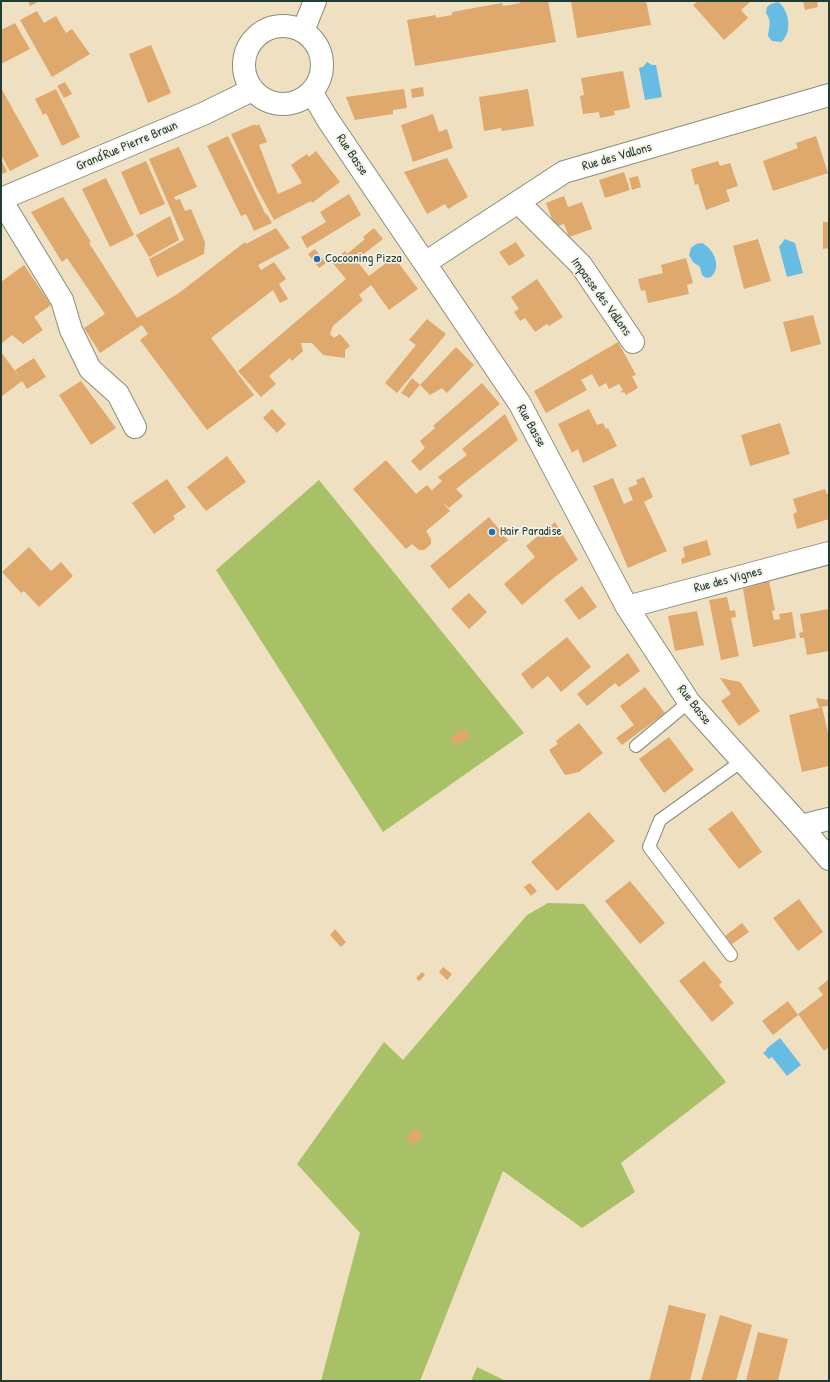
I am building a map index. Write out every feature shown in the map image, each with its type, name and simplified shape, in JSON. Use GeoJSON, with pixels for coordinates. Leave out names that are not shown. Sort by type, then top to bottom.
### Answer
{"type":"FeatureCollection","features":[{"type":"Feature","properties":{"kind":"street"},"geometry":{"type":"LineString","coordinates":[[302,30],[315,1]]}},
{"type":"Feature","properties":{"kind":"street"},"geometry":{"type":"LineString","coordinates":[[276,26],[290,26],[302,30],[312,38],[319,48],[322,59],[322,72],[319,83],[312,93],[301,101],[288,105],[274,104],[262,99],[252,90],[245,78],[243,64],[246,51],[253,39],[263,31],[276,26]]}},
{"type":"Feature","properties":{"kind":"street","name":"Grand'Rue Pierre Braun"},"geometry":{"type":"LineString","coordinates":[[1,199],[203,114],[252,90]]}},
{"type":"Feature","properties":{"kind":"street","name":"Rue Basse"},"geometry":{"type":"LineString","coordinates":[[312,93],[328,120],[520,404],[627,607],[689,702],[801,826],[829,860]]}},
{"type":"Feature","properties":{"kind":"street","name":"Rue des Vallons"},"geometry":{"type":"LineString","coordinates":[[425,263],[564,172],[829,95]]}},
{"type":"Feature","properties":{"kind":"street"},"geometry":{"type":"LineString","coordinates":[[1,199],[62,300],[71,330],[90,369],[118,394],[134,427]]}},
{"type":"Feature","properties":{"kind":"street","name":"Impasse des Vallons"},"geometry":{"type":"LineString","coordinates":[[518,202],[581,265],[634,342]]}},
{"type":"Feature","properties":{"kind":"street","name":"Rue des Vignes"},"geometry":{"type":"LineString","coordinates":[[627,607],[829,553]]}},
{"type":"Feature","properties":{"kind":"street"},"geometry":{"type":"LineString","coordinates":[[801,826],[829,819]]}},
{"type":"Feature","properties":{"kind":"lane"},"geometry":{"type":"LineString","coordinates":[[636,746],[689,702]]}},
{"type":"Feature","properties":{"kind":"lane"},"geometry":{"type":"LineString","coordinates":[[731,955],[649,847],[660,820],[742,761]]}},
{"type":"Feature","properties":{"kind":"green space"},"geometry":{"type":"Polygon","coordinates":[[[319,480],[524,733],[383,832],[216,570],[319,480]]]}},
{"type":"Feature","properties":{"kind":"green space"},"geometry":{"type":"Polygon","coordinates":[[[548,903],[584,904],[726,1082],[621,1163],[635,1192],[582,1228],[503,1171],[420,1381],[321,1381],[360,1233],[297,1164],[384,1042],[403,1060],[527,915],[548,903]]]}},
{"type":"Feature","properties":{"kind":"green space"},"geometry":{"type":"Polygon","coordinates":[[[477,1367],[506,1381],[471,1381],[477,1367]]]}},
{"type":"Feature","properties":{"kind":"water"},"geometry":{"type":"Polygon","coordinates":[[[778,2],[785,10],[788,21],[787,33],[781,42],[772,41],[768,36],[770,21],[766,13],[767,7],[778,2]]]}},
{"type":"Feature","properties":{"kind":"water"},"geometry":{"type":"Polygon","coordinates":[[[647,62],[652,65],[656,65],[662,97],[645,100],[639,68],[643,67],[647,62]]]}},
{"type":"Feature","properties":{"kind":"water"},"geometry":{"type":"Polygon","coordinates":[[[785,239],[795,243],[803,273],[787,277],[779,247],[785,239]]]}},
{"type":"Feature","properties":{"kind":"water"},"geometry":{"type":"Polygon","coordinates":[[[702,243],[710,249],[716,263],[714,273],[711,277],[706,278],[702,275],[700,267],[693,262],[689,255],[691,248],[696,244],[702,243]]]}},
{"type":"Feature","properties":{"kind":"water"},"geometry":{"type":"Polygon","coordinates":[[[780,1038],[801,1065],[787,1076],[772,1057],[769,1059],[763,1053],[780,1038]]]}},
{"type":"Feature","properties":{"kind":"building"},"geometry":{"type":"Polygon","coordinates":[[[28,1],[40,1],[30,6],[28,1]]]}},
{"type":"Feature","properties":{"kind":"building"},"geometry":{"type":"Polygon","coordinates":[[[519,1],[548,1],[556,42],[415,66],[407,20],[436,15],[436,18],[452,15],[452,12],[502,3],[503,6],[510,5],[520,3],[519,1]]]}},
{"type":"Feature","properties":{"kind":"building"},"geometry":{"type":"Polygon","coordinates":[[[571,1],[646,1],[651,25],[577,38],[571,1]]]}},
{"type":"Feature","properties":{"kind":"building"},"geometry":{"type":"Polygon","coordinates":[[[698,1],[751,1],[741,10],[748,18],[724,40],[693,5],[698,1]]]}},
{"type":"Feature","properties":{"kind":"building"},"geometry":{"type":"Polygon","coordinates":[[[803,1],[817,1],[818,7],[805,10],[803,1]]]}},
{"type":"Feature","properties":{"kind":"building"},"geometry":{"type":"Polygon","coordinates":[[[37,11],[44,23],[56,16],[66,33],[72,29],[90,54],[52,77],[20,20],[37,11]]]}},
{"type":"Feature","properties":{"kind":"building"},"geometry":{"type":"Polygon","coordinates":[[[15,23],[30,49],[1,64],[1,30],[15,23]]]}},
{"type":"Feature","properties":{"kind":"building"},"geometry":{"type":"Polygon","coordinates":[[[151,45],[171,93],[148,103],[129,54],[151,45]]]}},
{"type":"Feature","properties":{"kind":"building"},"geometry":{"type":"Polygon","coordinates":[[[623,71],[630,108],[614,111],[615,115],[600,118],[599,112],[583,114],[580,96],[584,95],[581,78],[623,71]]]}},
{"type":"Feature","properties":{"kind":"building"},"geometry":{"type":"Polygon","coordinates":[[[65,82],[72,94],[64,98],[57,86],[65,82]]]}},
{"type":"Feature","properties":{"kind":"building"},"geometry":{"type":"Polygon","coordinates":[[[423,87],[424,96],[412,98],[411,89],[423,87]]]}},
{"type":"Feature","properties":{"kind":"building"},"geometry":{"type":"Polygon","coordinates":[[[1,88],[39,156],[10,171],[1,155],[1,88]]]}},
{"type":"Feature","properties":{"kind":"building"},"geometry":{"type":"Polygon","coordinates":[[[56,89],[80,137],[62,146],[46,113],[43,115],[35,99],[56,89]]]}},
{"type":"Feature","properties":{"kind":"building"},"geometry":{"type":"Polygon","coordinates":[[[404,89],[407,108],[393,110],[393,114],[355,120],[346,97],[404,89]]]}},
{"type":"Feature","properties":{"kind":"building"},"geometry":{"type":"Polygon","coordinates":[[[528,89],[534,126],[502,131],[501,128],[484,131],[479,97],[528,89]]]}},
{"type":"Feature","properties":{"kind":"building"},"geometry":{"type":"Polygon","coordinates":[[[433,114],[439,132],[447,129],[453,148],[413,162],[401,125],[433,114]]]}},
{"type":"Feature","properties":{"kind":"building"},"geometry":{"type":"Polygon","coordinates":[[[255,124],[256,126],[259,124],[267,142],[259,145],[278,194],[302,183],[291,165],[307,154],[309,157],[316,151],[340,182],[312,203],[311,201],[274,220],[255,185],[231,134],[255,124]]]}},
{"type":"Feature","properties":{"kind":"building"},"geometry":{"type":"Polygon","coordinates":[[[228,136],[266,215],[267,214],[272,223],[254,231],[246,214],[241,216],[207,146],[228,136]]]}},
{"type":"Feature","properties":{"kind":"building"},"geometry":{"type":"Polygon","coordinates":[[[816,136],[828,173],[773,191],[763,161],[798,148],[796,143],[816,136]]]}},
{"type":"Feature","properties":{"kind":"building"},"geometry":{"type":"Polygon","coordinates":[[[179,147],[197,187],[174,197],[176,200],[180,199],[185,211],[191,209],[205,242],[204,254],[157,277],[149,259],[184,240],[149,159],[179,147]]]}},
{"type":"Feature","properties":{"kind":"building"},"geometry":{"type":"Polygon","coordinates":[[[447,158],[468,197],[448,209],[445,204],[427,214],[404,172],[447,158]]]}},
{"type":"Feature","properties":{"kind":"building"},"geometry":{"type":"Polygon","coordinates":[[[1,159],[7,172],[1,174],[1,159]]]}},
{"type":"Feature","properties":{"kind":"building"},"geometry":{"type":"Polygon","coordinates":[[[146,161],[165,204],[140,215],[121,172],[146,161]]]}},
{"type":"Feature","properties":{"kind":"building"},"geometry":{"type":"Polygon","coordinates":[[[718,161],[720,166],[730,163],[738,186],[726,190],[730,201],[706,210],[698,184],[695,185],[691,169],[718,161]]]}},
{"type":"Feature","properties":{"kind":"building"},"geometry":{"type":"Polygon","coordinates":[[[624,172],[630,190],[605,198],[599,180],[624,172]]]}},
{"type":"Feature","properties":{"kind":"building"},"geometry":{"type":"Polygon","coordinates":[[[638,176],[641,187],[632,190],[629,178],[638,176]]]}},
{"type":"Feature","properties":{"kind":"building"},"geometry":{"type":"Polygon","coordinates":[[[106,178],[134,235],[110,247],[82,189],[106,178]]]}},
{"type":"Feature","properties":{"kind":"building"},"geometry":{"type":"Polygon","coordinates":[[[349,194],[361,215],[307,248],[301,237],[326,222],[320,212],[349,194]]]}},
{"type":"Feature","properties":{"kind":"building"},"geometry":{"type":"Polygon","coordinates":[[[564,196],[568,207],[582,202],[592,229],[569,237],[564,224],[555,227],[546,203],[564,196]]]}},
{"type":"Feature","properties":{"kind":"building"},"geometry":{"type":"Polygon","coordinates":[[[63,197],[91,242],[89,243],[137,318],[179,293],[245,242],[246,244],[276,228],[290,248],[258,265],[261,270],[274,262],[286,279],[279,284],[288,299],[280,303],[273,290],[211,338],[254,395],[207,430],[140,340],[148,334],[142,325],[100,353],[84,328],[105,314],[67,258],[62,262],[31,212],[63,197]]]}},
{"type":"Feature","properties":{"kind":"building"},"geometry":{"type":"Polygon","coordinates":[[[170,216],[179,240],[149,257],[136,235],[170,216]]]}},
{"type":"Feature","properties":{"kind":"building"},"geometry":{"type":"Polygon","coordinates":[[[823,222],[829,222],[829,248],[823,249],[823,222]]]}},
{"type":"Feature","properties":{"kind":"building"},"geometry":{"type":"Polygon","coordinates":[[[374,228],[383,239],[356,260],[369,276],[394,257],[418,289],[389,310],[371,285],[359,295],[363,300],[333,326],[330,334],[334,338],[340,334],[350,346],[345,350],[345,358],[323,355],[312,343],[301,343],[303,351],[292,361],[290,358],[269,376],[276,384],[261,397],[238,371],[346,279],[332,262],[345,251],[347,254],[365,239],[363,237],[374,228]]]}},
{"type":"Feature","properties":{"kind":"building"},"geometry":{"type":"Polygon","coordinates":[[[758,239],[771,281],[744,289],[733,246],[758,239]]]}},
{"type":"Feature","properties":{"kind":"building"},"geometry":{"type":"Polygon","coordinates":[[[516,242],[525,256],[509,266],[499,252],[516,242]]]}},
{"type":"Feature","properties":{"kind":"building"},"geometry":{"type":"Polygon","coordinates":[[[315,249],[326,263],[319,268],[308,254],[315,249]]]}},
{"type":"Feature","properties":{"kind":"building"},"geometry":{"type":"Polygon","coordinates":[[[686,258],[693,283],[687,285],[689,294],[648,303],[645,290],[641,291],[638,279],[663,273],[661,265],[686,258]]]}},
{"type":"Feature","properties":{"kind":"building"},"geometry":{"type":"Polygon","coordinates":[[[24,265],[51,305],[34,317],[43,330],[23,344],[12,335],[1,344],[1,282],[24,265]]]}},
{"type":"Feature","properties":{"kind":"building"},"geometry":{"type":"Polygon","coordinates":[[[537,279],[563,317],[549,326],[547,324],[535,332],[525,318],[520,321],[514,312],[519,309],[511,297],[537,279]]]}},
{"type":"Feature","properties":{"kind":"building"},"geometry":{"type":"Polygon","coordinates":[[[813,315],[821,344],[791,352],[783,322],[813,315]]]}},
{"type":"Feature","properties":{"kind":"building"},"geometry":{"type":"Polygon","coordinates":[[[427,319],[446,334],[397,393],[385,383],[416,345],[409,340],[427,319]]]}},
{"type":"Feature","properties":{"kind":"building"},"geometry":{"type":"Polygon","coordinates":[[[618,342],[636,375],[632,376],[638,388],[626,395],[624,392],[622,393],[621,391],[623,390],[619,384],[609,389],[606,383],[599,387],[592,374],[581,380],[587,390],[546,413],[534,391],[618,342]]]}},
{"type":"Feature","properties":{"kind":"building"},"geometry":{"type":"Polygon","coordinates":[[[456,347],[474,365],[447,393],[442,388],[430,395],[420,385],[456,347]]]}},
{"type":"Feature","properties":{"kind":"building"},"geometry":{"type":"Polygon","coordinates":[[[1,352],[21,379],[15,370],[34,358],[46,377],[27,389],[22,381],[1,397],[1,352]]]}},
{"type":"Feature","properties":{"kind":"building"},"geometry":{"type":"Polygon","coordinates":[[[412,378],[420,385],[409,398],[401,393],[412,378]]]}},
{"type":"Feature","properties":{"kind":"building"},"geometry":{"type":"Polygon","coordinates":[[[81,381],[116,428],[91,445],[59,395],[81,381]]]}},
{"type":"Feature","properties":{"kind":"building"},"geometry":{"type":"Polygon","coordinates":[[[482,383],[500,404],[420,471],[411,461],[425,448],[420,441],[435,428],[433,426],[482,383]]]}},
{"type":"Feature","properties":{"kind":"building"},"geometry":{"type":"Polygon","coordinates":[[[272,409],[286,424],[277,433],[263,418],[272,409]]]}},
{"type":"Feature","properties":{"kind":"building"},"geometry":{"type":"Polygon","coordinates":[[[589,409],[597,425],[603,423],[606,429],[608,428],[617,446],[583,463],[578,449],[572,453],[558,424],[589,409]]]}},
{"type":"Feature","properties":{"kind":"building"},"geometry":{"type":"Polygon","coordinates":[[[505,414],[518,440],[456,489],[463,496],[449,508],[442,502],[450,511],[426,531],[431,539],[431,544],[424,550],[419,550],[412,544],[406,549],[353,489],[386,460],[416,494],[427,485],[435,494],[432,490],[442,481],[438,477],[467,455],[462,449],[505,414]]]}},
{"type":"Feature","properties":{"kind":"building"},"geometry":{"type":"Polygon","coordinates":[[[780,423],[790,454],[750,466],[741,435],[780,423]]]}},
{"type":"Feature","properties":{"kind":"building"},"geometry":{"type":"Polygon","coordinates":[[[227,456],[246,482],[206,511],[187,487],[227,456]]]}},
{"type":"Feature","properties":{"kind":"building"},"geometry":{"type":"Polygon","coordinates":[[[644,477],[653,497],[644,502],[667,551],[628,568],[593,486],[613,478],[624,504],[633,500],[628,488],[638,484],[636,480],[644,477]]]}},
{"type":"Feature","properties":{"kind":"building"},"geometry":{"type":"Polygon","coordinates":[[[167,479],[186,507],[173,516],[175,519],[154,534],[132,503],[167,479]]]}},
{"type":"Feature","properties":{"kind":"building"},"geometry":{"type":"Polygon","coordinates":[[[825,489],[827,494],[829,493],[829,519],[797,529],[793,514],[797,512],[793,499],[825,489]]]}},
{"type":"Feature","properties":{"kind":"building"},"geometry":{"type":"Polygon","coordinates":[[[489,517],[508,540],[449,589],[430,566],[489,517]]]}},
{"type":"Feature","properties":{"kind":"building"},"geometry":{"type":"Polygon","coordinates":[[[555,522],[578,560],[556,576],[522,605],[504,584],[535,557],[526,546],[555,522]]]}},
{"type":"Feature","properties":{"kind":"building"},"geometry":{"type":"Polygon","coordinates":[[[707,540],[711,555],[682,564],[681,559],[685,557],[683,547],[707,540]]]}},
{"type":"Feature","properties":{"kind":"building"},"geometry":{"type":"Polygon","coordinates":[[[29,547],[51,571],[61,562],[73,576],[39,607],[24,591],[21,593],[2,572],[29,547]]]}},
{"type":"Feature","properties":{"kind":"building"},"geometry":{"type":"Polygon","coordinates":[[[769,581],[775,610],[772,611],[774,620],[780,619],[779,614],[792,612],[796,638],[753,647],[743,589],[769,581]]]}},
{"type":"Feature","properties":{"kind":"building"},"geometry":{"type":"Polygon","coordinates":[[[582,586],[597,607],[579,620],[564,600],[582,586]]]}},
{"type":"Feature","properties":{"kind":"building"},"geometry":{"type":"Polygon","coordinates":[[[469,593],[487,612],[469,629],[451,609],[469,593]]]}},
{"type":"Feature","properties":{"kind":"building"},"geometry":{"type":"Polygon","coordinates":[[[727,597],[730,611],[735,610],[736,617],[731,618],[739,656],[721,660],[709,600],[727,597]]]}},
{"type":"Feature","properties":{"kind":"building"},"geometry":{"type":"Polygon","coordinates":[[[829,609],[829,651],[807,655],[804,638],[800,638],[799,633],[803,632],[800,614],[829,609]]]}},
{"type":"Feature","properties":{"kind":"building"},"geometry":{"type":"Polygon","coordinates":[[[697,611],[704,645],[675,651],[668,616],[697,611]]]}},
{"type":"Feature","properties":{"kind":"building"},"geometry":{"type":"Polygon","coordinates":[[[567,637],[591,667],[561,692],[548,676],[532,689],[521,674],[567,637]]]}},
{"type":"Feature","properties":{"kind":"building"},"geometry":{"type":"Polygon","coordinates":[[[628,653],[640,671],[619,687],[615,683],[587,706],[577,694],[628,653]]]}},
{"type":"Feature","properties":{"kind":"building"},"geometry":{"type":"Polygon","coordinates":[[[720,678],[740,682],[760,711],[739,726],[721,701],[731,694],[720,678]]]}},
{"type":"Feature","properties":{"kind":"building"},"geometry":{"type":"Polygon","coordinates":[[[645,687],[665,713],[622,745],[616,738],[634,725],[620,706],[645,687]]]}},
{"type":"Feature","properties":{"kind":"building"},"geometry":{"type":"Polygon","coordinates":[[[816,698],[829,700],[829,706],[819,707],[816,698]]]}},
{"type":"Feature","properties":{"kind":"building"},"geometry":{"type":"Polygon","coordinates":[[[822,707],[829,737],[829,766],[802,772],[789,715],[822,707]]]}},
{"type":"Feature","properties":{"kind":"building"},"geometry":{"type":"Polygon","coordinates":[[[579,723],[603,753],[579,772],[565,775],[549,750],[558,744],[556,741],[579,723]]]}},
{"type":"Feature","properties":{"kind":"building"},"geometry":{"type":"Polygon","coordinates":[[[464,728],[470,737],[456,746],[450,738],[464,728]]]}},
{"type":"Feature","properties":{"kind":"building"},"geometry":{"type":"Polygon","coordinates":[[[669,737],[694,770],[664,793],[639,759],[669,737]]]}},
{"type":"Feature","properties":{"kind":"building"},"geometry":{"type":"Polygon","coordinates":[[[732,811],[762,852],[739,869],[708,829],[732,811]]]}},
{"type":"Feature","properties":{"kind":"building"},"geometry":{"type":"Polygon","coordinates":[[[589,812],[615,841],[557,891],[531,862],[589,812]]]}},
{"type":"Feature","properties":{"kind":"building"},"geometry":{"type":"Polygon","coordinates":[[[630,881],[665,923],[640,944],[605,901],[630,881]]]}},
{"type":"Feature","properties":{"kind":"building"},"geometry":{"type":"Polygon","coordinates":[[[530,883],[537,891],[531,896],[524,887],[530,883]]]}},
{"type":"Feature","properties":{"kind":"building"},"geometry":{"type":"Polygon","coordinates":[[[799,899],[823,932],[798,951],[773,918],[799,899]]]}},
{"type":"Feature","properties":{"kind":"building"},"geometry":{"type":"Polygon","coordinates":[[[742,923],[749,932],[732,944],[725,936],[742,923]]]}},
{"type":"Feature","properties":{"kind":"building"},"geometry":{"type":"Polygon","coordinates":[[[335,929],[346,942],[341,947],[330,935],[335,929]]]}},
{"type":"Feature","properties":{"kind":"building"},"geometry":{"type":"Polygon","coordinates":[[[704,961],[722,982],[719,985],[734,1003],[712,1022],[679,981],[704,961]]]}},
{"type":"Feature","properties":{"kind":"building"},"geometry":{"type":"Polygon","coordinates":[[[443,967],[452,974],[447,980],[439,972],[443,967]]]}},
{"type":"Feature","properties":{"kind":"building"},"geometry":{"type":"Polygon","coordinates":[[[422,972],[425,975],[419,981],[416,978],[422,972]]]}},
{"type":"Feature","properties":{"kind":"building"},"geometry":{"type":"Polygon","coordinates":[[[829,979],[829,1047],[824,1051],[798,1014],[823,995],[818,988],[829,979]]]}},
{"type":"Feature","properties":{"kind":"building"},"geometry":{"type":"Polygon","coordinates":[[[788,1001],[798,1015],[773,1035],[762,1021],[788,1001]]]}},
{"type":"Feature","properties":{"kind":"building"},"geometry":{"type":"Polygon","coordinates":[[[415,1128],[423,1135],[414,1145],[406,1139],[415,1128]]]}},
{"type":"Feature","properties":{"kind":"building"},"geometry":{"type":"Polygon","coordinates":[[[669,1305],[706,1314],[690,1381],[649,1381],[669,1305]]]}},
{"type":"Feature","properties":{"kind":"building"},"geometry":{"type":"Polygon","coordinates":[[[720,1315],[752,1325],[736,1381],[701,1381],[720,1315]]]}},
{"type":"Feature","properties":{"kind":"building"},"geometry":{"type":"Polygon","coordinates":[[[758,1332],[788,1339],[778,1381],[746,1381],[758,1332]]]}},
{"type":"Feature","properties":{"kind":"place","name":"Cocooning Pizza"},"geometry":{"type":"Point","coordinates":[317,259]}},
{"type":"Feature","properties":{"kind":"place","name":"Hair Paradise"},"geometry":{"type":"Point","coordinates":[492,532]}}]}
